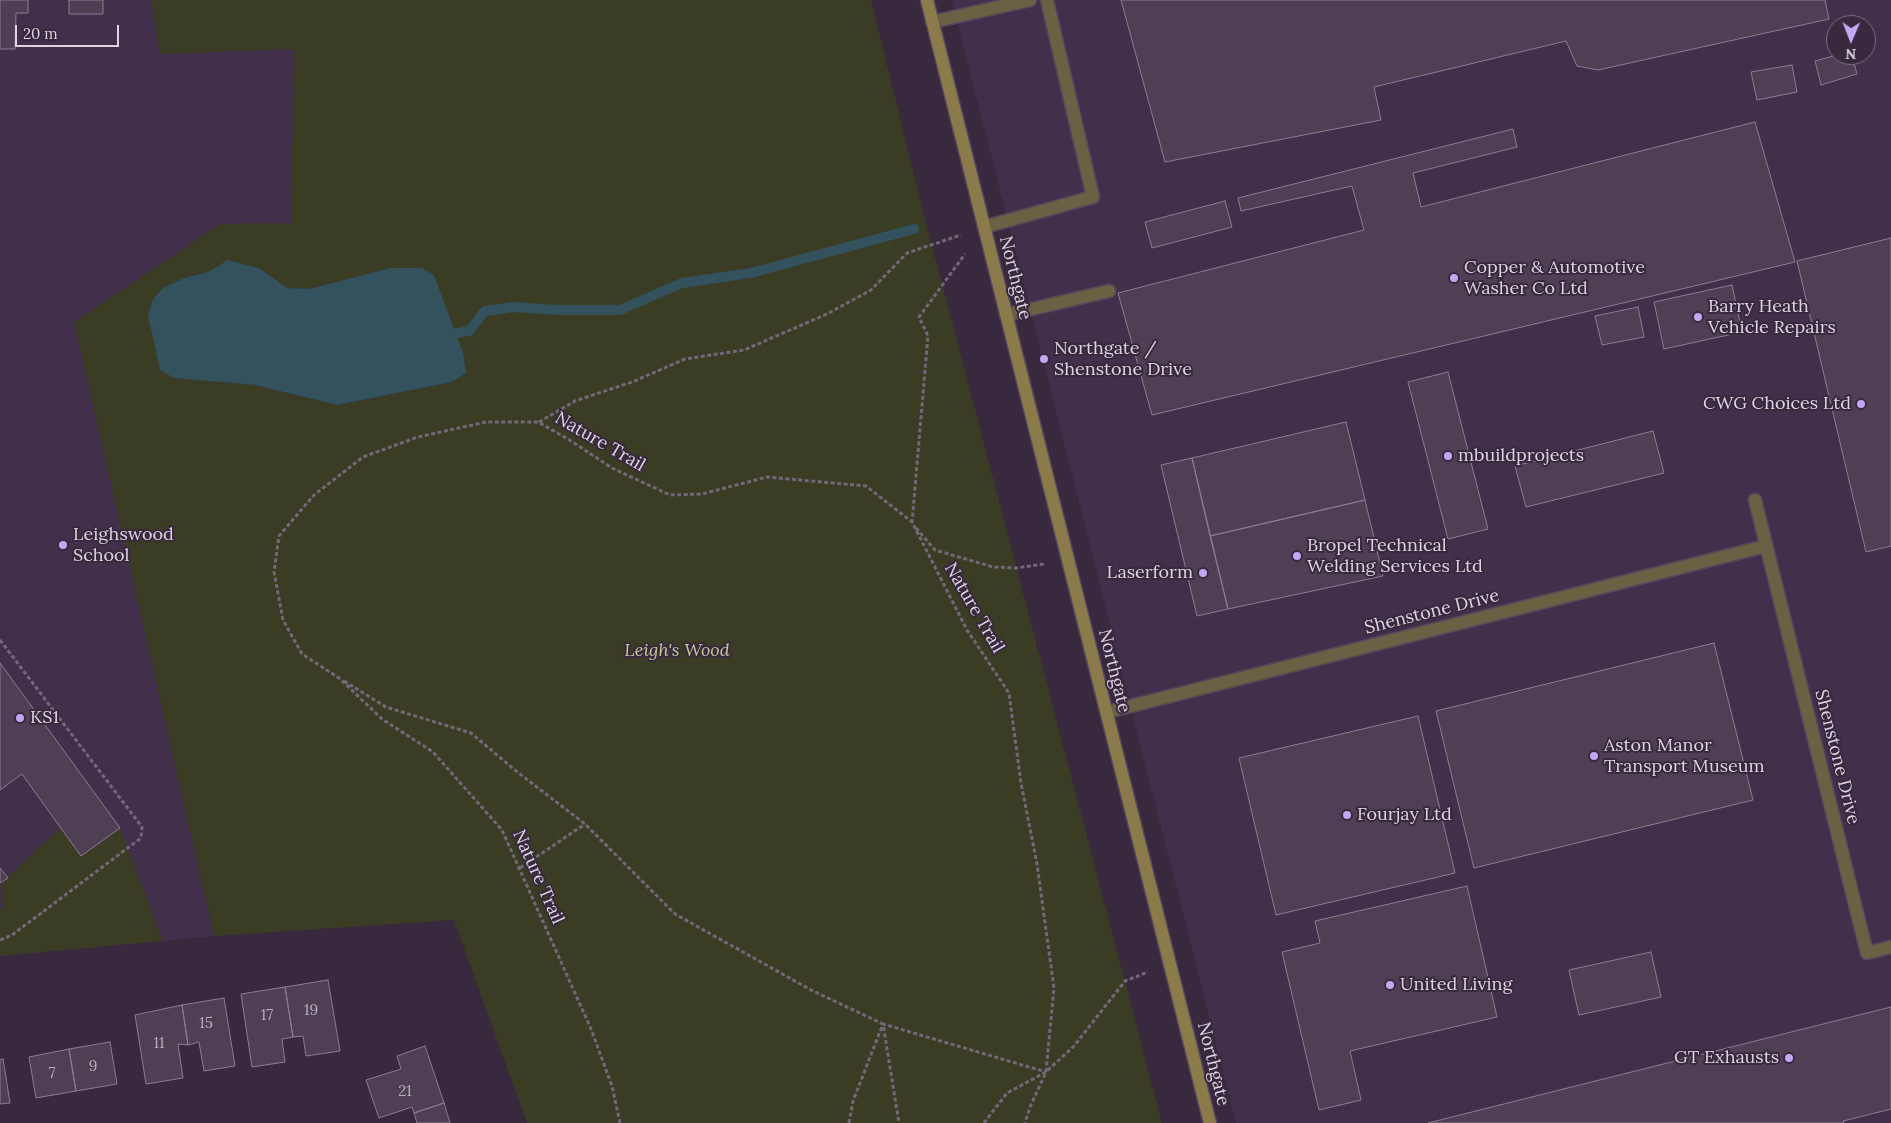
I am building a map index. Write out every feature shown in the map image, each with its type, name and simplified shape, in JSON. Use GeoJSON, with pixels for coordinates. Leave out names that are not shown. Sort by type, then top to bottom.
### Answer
{"type":"FeatureCollection","features":[{"type":"Feature","properties":{"kind":"main road","name":"Northgate"},"geometry":{"type":"LineString","coordinates":[[927,0],[1210,1123]]}},
{"type":"Feature","properties":{"kind":"street"},"geometry":{"type":"LineString","coordinates":[[932,22],[1030,0]]}},
{"type":"Feature","properties":{"kind":"street","name":"Northgate"},"geometry":{"type":"LineString","coordinates":[[984,227],[1092,197],[1047,0]]}},
{"type":"Feature","properties":{"kind":"street"},"geometry":{"type":"LineString","coordinates":[[1006,315],[1110,290]]}},
{"type":"Feature","properties":{"kind":"street","name":"Shenstone Drive"},"geometry":{"type":"LineString","coordinates":[[1755,500],[1868,953],[1891,947]]}},
{"type":"Feature","properties":{"kind":"street","name":"Shenstone Drive"},"geometry":{"type":"LineString","coordinates":[[1107,712],[1766,546]]}},
{"type":"Feature","properties":{"kind":"path"},"geometry":{"type":"LineString","coordinates":[[538,422],[575,401],[632,382],[685,359],[744,350],[786,332],[827,314],[871,290],[907,253],[984,227]]}},
{"type":"Feature","properties":{"kind":"path"},"geometry":{"type":"LineString","coordinates":[[984,227],[919,317],[928,336],[912,522],[934,550],[993,567],[1016,568],[1068,561]]}},
{"type":"Feature","properties":{"kind":"path","name":"Nature Trail"},"geometry":{"type":"LineString","coordinates":[[620,1123],[612,1086],[591,1029],[502,830],[433,752],[382,720],[339,678],[302,654],[283,620],[274,572],[280,536],[314,495],[363,457],[418,437],[486,422],[538,422],[612,468],[670,495],[702,494],[767,477],[866,486],[912,522],[967,630],[1009,694],[1021,783],[1037,864],[1054,988],[1046,1072],[1025,1123]]}},
{"type":"Feature","properties":{"kind":"path"},"geometry":{"type":"LineString","coordinates":[[0,640],[142,827],[141,838],[12,935],[0,940]]}},
{"type":"Feature","properties":{"kind":"path"},"geometry":{"type":"LineString","coordinates":[[339,678],[386,707],[471,732],[516,771],[585,824],[675,914],[811,990],[883,1024],[1046,1072]]}},
{"type":"Feature","properties":{"kind":"path"},"geometry":{"type":"LineString","coordinates":[[520,868],[585,824]]}},
{"type":"Feature","properties":{"kind":"path"},"geometry":{"type":"LineString","coordinates":[[984,1123],[1007,1093],[1046,1072],[1074,1046],[1125,981],[1169,964]]}},
{"type":"Feature","properties":{"kind":"path"},"geometry":{"type":"LineString","coordinates":[[849,1123],[853,1101],[883,1024]]}},
{"type":"Feature","properties":{"kind":"path"},"geometry":{"type":"LineString","coordinates":[[883,1024],[899,1123]]}},
{"type":"Feature","properties":{"kind":"shaded area","name":"Leighswood School"},"geometry":{"type":"Polygon","coordinates":[[[0,0],[871,0],[456,221],[220,224],[75,322],[214,936],[0,956],[0,0]]]}},
{"type":"Feature","properties":{"kind":"shaded area"},"geometry":{"type":"Polygon","coordinates":[[[952,0],[1891,0],[1891,1123],[1236,1123],[952,0]]]}},
{"type":"Feature","properties":{"kind":"green space","name":"Leigh's Wood"},"geometry":{"type":"Polygon","coordinates":[[[151,0],[871,0],[923,211],[1162,1123],[527,1123],[454,920],[214,936],[74,322],[220,224],[291,223],[294,49],[160,54],[151,0]],[[259,268],[208,272],[184,278],[163,288],[153,299],[148,315],[174,378],[255,385],[337,405],[452,382],[466,373],[463,353],[434,275],[390,268],[309,289],[287,288],[259,268]]]}},
{"type":"Feature","properties":{"kind":"green space"},"geometry":{"type":"Polygon","coordinates":[[[60,828],[81,856],[120,828],[163,941],[0,956],[0,910],[3,906],[1,883],[60,828]]]}},
{"type":"Feature","properties":{"kind":"water"},"geometry":{"type":"Polygon","coordinates":[[[228,260],[259,268],[287,288],[309,289],[390,268],[422,268],[434,275],[463,353],[466,373],[452,382],[337,405],[255,385],[174,378],[160,370],[148,315],[153,299],[163,288],[184,278],[208,272],[228,260]]]}},
{"type":"Feature","properties":{"kind":"building"},"geometry":{"type":"Polygon","coordinates":[[[0,0],[28,0],[28,13],[16,13],[15,49],[0,49],[0,0]]]}},
{"type":"Feature","properties":{"kind":"building"},"geometry":{"type":"Polygon","coordinates":[[[69,0],[103,0],[103,14],[69,14],[69,0]]]}},
{"type":"Feature","properties":{"kind":"building"},"geometry":{"type":"Polygon","coordinates":[[[1121,0],[1825,0],[1828,15],[1826,15],[1826,20],[1598,70],[1577,66],[1566,41],[1374,87],[1381,120],[1165,162],[1121,0]]]}},
{"type":"Feature","properties":{"kind":"building"},"geometry":{"type":"Polygon","coordinates":[[[1826,58],[1826,65],[1855,65],[1857,74],[1821,85],[1815,61],[1826,58]]]}},
{"type":"Feature","properties":{"kind":"building"},"geometry":{"type":"Polygon","coordinates":[[[1792,65],[1797,92],[1757,100],[1751,72],[1792,65]]]}},
{"type":"Feature","properties":{"kind":"building","name":"Copper & Automotive Washer Co Ltd"},"geometry":{"type":"Polygon","coordinates":[[[1755,122],[1795,262],[1152,415],[1118,293],[1364,230],[1352,186],[1241,211],[1238,198],[1513,129],[1517,147],[1413,173],[1421,207],[1755,122]]]}},
{"type":"Feature","properties":{"kind":"building"},"geometry":{"type":"Polygon","coordinates":[[[1225,201],[1232,227],[1152,248],[1145,222],[1225,201]]]}},
{"type":"Feature","properties":{"kind":"building","name":"CWG Choices Ltd"},"geometry":{"type":"Polygon","coordinates":[[[1891,238],[1891,546],[1866,552],[1797,261],[1891,238]]]}},
{"type":"Feature","properties":{"kind":"building","name":"Barry Heath Vehicle Repairs"},"geometry":{"type":"Polygon","coordinates":[[[1732,285],[1742,332],[1664,349],[1654,302],[1732,285]]]}},
{"type":"Feature","properties":{"kind":"building"},"geometry":{"type":"Polygon","coordinates":[[[1638,307],[1644,337],[1602,345],[1595,316],[1638,307]]]}},
{"type":"Feature","properties":{"kind":"building","name":"mbuildprojects"},"geometry":{"type":"Polygon","coordinates":[[[1448,372],[1488,529],[1448,539],[1408,382],[1448,372]]]}},
{"type":"Feature","properties":{"kind":"building"},"geometry":{"type":"Polygon","coordinates":[[[1346,422],[1365,500],[1210,536],[1192,458],[1346,422]]]}},
{"type":"Feature","properties":{"kind":"building"},"geometry":{"type":"Polygon","coordinates":[[[1653,431],[1664,473],[1526,507],[1515,466],[1653,431]]]}},
{"type":"Feature","properties":{"kind":"building","name":"Laserform"},"geometry":{"type":"Polygon","coordinates":[[[1192,458],[1228,609],[1197,616],[1161,465],[1192,458]]]}},
{"type":"Feature","properties":{"kind":"building","name":"Bropel Technical Welding Services Ltd"},"geometry":{"type":"Polygon","coordinates":[[[1365,500],[1383,576],[1228,609],[1210,536],[1365,500]]]}},
{"type":"Feature","properties":{"kind":"building","name":"Aston Manor Transport Museum"},"geometry":{"type":"Polygon","coordinates":[[[1714,643],[1753,800],[1474,868],[1436,711],[1714,643]]]}},
{"type":"Feature","properties":{"kind":"building","name":"KS1"},"geometry":{"type":"Polygon","coordinates":[[[0,663],[120,828],[81,856],[22,774],[0,790],[0,663]]]}},
{"type":"Feature","properties":{"kind":"building","name":"Fourjay Ltd"},"geometry":{"type":"Polygon","coordinates":[[[1418,716],[1455,873],[1276,915],[1239,758],[1418,716]]]}},
{"type":"Feature","properties":{"kind":"building"},"geometry":{"type":"Polygon","coordinates":[[[0,868],[8,878],[0,883],[0,868]]]}},
{"type":"Feature","properties":{"kind":"building","name":"United Living"},"geometry":{"type":"Polygon","coordinates":[[[1467,886],[1497,1017],[1350,1051],[1361,1100],[1319,1110],[1282,952],[1320,943],[1315,921],[1467,886]]]}},
{"type":"Feature","properties":{"kind":"building"},"geometry":{"type":"Polygon","coordinates":[[[1651,952],[1661,997],[1579,1015],[1569,970],[1651,952]]]}},
{"type":"Feature","properties":{"kind":"building"},"geometry":{"type":"Polygon","coordinates":[[[328,980],[340,1051],[306,1056],[303,1036],[293,1037],[285,987],[328,980]]]}},
{"type":"Feature","properties":{"kind":"building"},"geometry":{"type":"Polygon","coordinates":[[[285,987],[293,1037],[282,1039],[285,1062],[252,1067],[241,994],[285,987]]]}},
{"type":"Feature","properties":{"kind":"building"},"geometry":{"type":"Polygon","coordinates":[[[224,998],[235,1066],[204,1071],[199,1042],[188,1045],[182,1005],[224,998]]]}},
{"type":"Feature","properties":{"kind":"building"},"geometry":{"type":"Polygon","coordinates":[[[182,1005],[188,1045],[178,1044],[183,1078],[146,1084],[135,1015],[182,1005]]]}},
{"type":"Feature","properties":{"kind":"building","name":"GT Exhausts"},"geometry":{"type":"Polygon","coordinates":[[[1891,1007],[1891,1109],[1843,1121],[1844,1123],[1428,1123],[1891,1007]]]}},
{"type":"Feature","properties":{"kind":"building"},"geometry":{"type":"Polygon","coordinates":[[[110,1042],[117,1084],[76,1091],[69,1049],[110,1042]]]}},
{"type":"Feature","properties":{"kind":"building"},"geometry":{"type":"Polygon","coordinates":[[[425,1046],[444,1103],[414,1113],[412,1107],[379,1118],[366,1080],[401,1069],[397,1056],[425,1046]]]}},
{"type":"Feature","properties":{"kind":"building"},"geometry":{"type":"Polygon","coordinates":[[[69,1049],[76,1091],[36,1098],[29,1057],[69,1049]]]}},
{"type":"Feature","properties":{"kind":"building"},"geometry":{"type":"Polygon","coordinates":[[[3,1059],[10,1103],[0,1104],[0,1060],[3,1059]]]}},
{"type":"Feature","properties":{"kind":"building"},"geometry":{"type":"Polygon","coordinates":[[[444,1103],[450,1123],[417,1123],[414,1113],[444,1103]]]}},
{"type":"Feature","properties":{"kind":"waterway"},"geometry":{"type":"LineString","coordinates":[[456,333],[469,331],[485,311],[514,307],[557,310],[620,310],[682,283],[751,273],[914,229]]}},
{"type":"Feature","properties":{"kind":"place","name":"Copper & Automotive Washer Co Ltd"},"geometry":{"type":"Point","coordinates":[1454,278]}},
{"type":"Feature","properties":{"kind":"place","name":"Barry Heath Vehicle Repairs"},"geometry":{"type":"Point","coordinates":[1698,317]}},
{"type":"Feature","properties":{"kind":"place","name":"Northgate / Shenstone Drive"},"geometry":{"type":"Point","coordinates":[1044,359]}},
{"type":"Feature","properties":{"kind":"place","name":"CWG Choices Ltd"},"geometry":{"type":"Point","coordinates":[1861,404]}},
{"type":"Feature","properties":{"kind":"place","name":"mbuildprojects"},"geometry":{"type":"Point","coordinates":[1448,456]}},
{"type":"Feature","properties":{"kind":"place","name":"Leighswood School"},"geometry":{"type":"Point","coordinates":[63,545]}},
{"type":"Feature","properties":{"kind":"place","name":"Bropel Technical Welding Services Ltd"},"geometry":{"type":"Point","coordinates":[1297,556]}},
{"type":"Feature","properties":{"kind":"place","name":"Laserform"},"geometry":{"type":"Point","coordinates":[1203,573]}},
{"type":"Feature","properties":{"kind":"place","name":"KS1"},"geometry":{"type":"Point","coordinates":[20,718]}},
{"type":"Feature","properties":{"kind":"place","name":"Aston Manor Transport Museum"},"geometry":{"type":"Point","coordinates":[1594,756]}},
{"type":"Feature","properties":{"kind":"place","name":"Fourjay Ltd"},"geometry":{"type":"Point","coordinates":[1347,815]}},
{"type":"Feature","properties":{"kind":"place","name":"United Living"},"geometry":{"type":"Point","coordinates":[1390,985]}},
{"type":"Feature","properties":{"kind":"place","name":"GT Exhausts"},"geometry":{"type":"Point","coordinates":[1789,1058]}}]}
